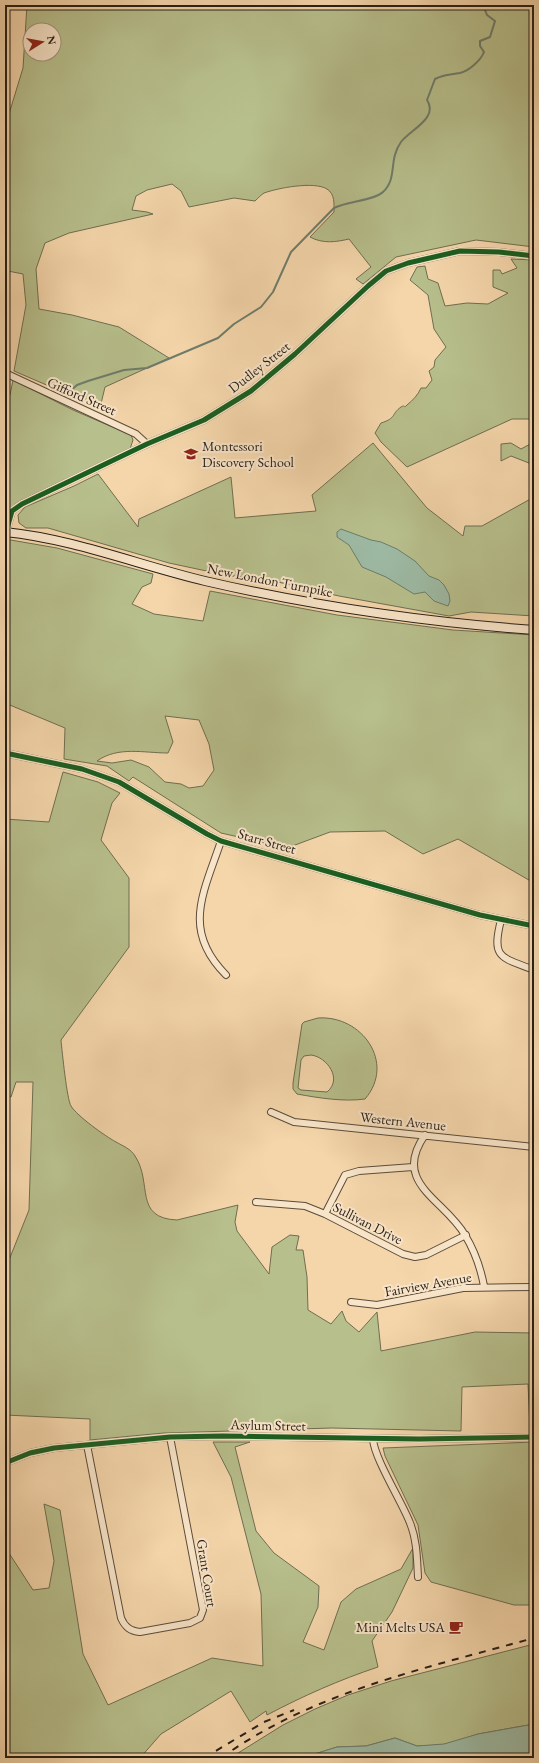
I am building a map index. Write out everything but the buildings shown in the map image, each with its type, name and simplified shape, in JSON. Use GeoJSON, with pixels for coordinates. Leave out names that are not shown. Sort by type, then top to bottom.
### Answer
{"type":"FeatureCollection","features":[{"type":"Feature","properties":{"kind":"main road","name":"New London Turnpike"},"geometry":{"type":"LineString","coordinates":[[6,532],[61,541],[202,580],[270,594],[420,619],[468,625],[534,630]]}},
{"type":"Feature","properties":{"kind":"street","name":"Dudley Street"},"geometry":{"type":"LineString","coordinates":[[6,532],[12,511],[22,504],[147,444],[204,420],[251,391],[386,271],[408,263],[460,251],[499,252],[534,256]]}},
{"type":"Feature","properties":{"kind":"street","name":"Gifford Street"},"geometry":{"type":"LineString","coordinates":[[5,373],[136,434],[147,444]]}},
{"type":"Feature","properties":{"kind":"street","name":"Starr Street"},"geometry":{"type":"LineString","coordinates":[[5,753],[82,769],[119,782],[221,841],[416,897],[501,920],[534,926]]}},
{"type":"Feature","properties":{"kind":"street"},"geometry":{"type":"LineString","coordinates":[[221,841],[201,904],[199,923],[202,939],[208,953],[226,975]]}},
{"type":"Feature","properties":{"kind":"street"},"geometry":{"type":"LineString","coordinates":[[501,920],[497,944],[499,954],[534,970]]}},
{"type":"Feature","properties":{"kind":"street","name":"Western Avenue"},"geometry":{"type":"LineString","coordinates":[[271,1112],[294,1122],[534,1147]]}},
{"type":"Feature","properties":{"kind":"street"},"geometry":{"type":"LineString","coordinates":[[425,1135],[418,1145],[413,1167],[417,1181],[466,1235],[482,1274],[484,1286]]}},
{"type":"Feature","properties":{"kind":"street"},"geometry":{"type":"LineString","coordinates":[[325,1214],[345,1175],[359,1171],[413,1167]]}},
{"type":"Feature","properties":{"kind":"street","name":"Sullivan Drive"},"geometry":{"type":"LineString","coordinates":[[256,1202],[305,1206],[325,1214],[402,1254],[415,1257],[426,1255],[466,1235]]}},
{"type":"Feature","properties":{"kind":"street","name":"Fairview Avenue"},"geometry":{"type":"LineString","coordinates":[[351,1302],[377,1305],[463,1288],[484,1286],[534,1287]]}},
{"type":"Feature","properties":{"kind":"street","name":"Asylum Street"},"geometry":{"type":"LineString","coordinates":[[5,1464],[30,1453],[54,1448],[170,1437],[222,1436],[373,1439],[534,1437]]}},
{"type":"Feature","properties":{"kind":"street","name":"Grant Court"},"geometry":{"type":"LineString","coordinates":[[87,1445],[121,1618],[127,1628],[140,1632],[190,1623],[200,1618],[203,1610],[170,1437]]}},
{"type":"Feature","properties":{"kind":"street"},"geometry":{"type":"LineString","coordinates":[[373,1439],[378,1456],[412,1527],[416,1546],[418,1577]]}},
{"type":"Feature","properties":{"kind":"green space"},"geometry":{"type":"Polygon","coordinates":[[[27,5],[534,5],[534,247],[476,240],[396,257],[363,284],[356,279],[371,267],[349,239],[325,242],[310,237],[334,212],[333,196],[327,189],[305,185],[296,186],[264,193],[255,201],[234,198],[189,207],[181,191],[172,184],[147,190],[136,196],[132,210],[153,214],[69,233],[45,243],[36,269],[39,309],[72,315],[119,327],[169,358],[105,387],[100,408],[14,371],[26,305],[23,274],[8,271],[5,279],[5,127],[23,68],[23,62],[62,62],[62,22],[26,22],[27,5]]]}},
{"type":"Feature","properties":{"kind":"green space"},"geometry":{"type":"Polygon","coordinates":[[[511,259],[534,260],[534,419],[512,419],[407,467],[381,442],[375,433],[381,423],[392,418],[401,407],[405,407],[415,397],[421,388],[426,388],[432,380],[429,371],[434,367],[435,360],[446,347],[434,329],[428,295],[410,280],[417,267],[425,266],[428,279],[438,283],[445,306],[467,303],[488,304],[508,293],[493,287],[493,270],[500,270],[502,274],[517,268],[511,259]]]}},
{"type":"Feature","properties":{"kind":"green space"},"geometry":{"type":"Polygon","coordinates":[[[13,380],[73,410],[131,435],[133,440],[130,449],[18,502],[5,514],[5,396],[10,395],[13,380]]]}},
{"type":"Feature","properties":{"kind":"green space"},"geometry":{"type":"Polygon","coordinates":[[[534,442],[534,465],[511,456],[501,461],[501,444],[511,443],[521,449],[534,442]]]}},
{"type":"Feature","properties":{"kind":"green space"},"geometry":{"type":"Polygon","coordinates":[[[373,443],[427,508],[463,536],[465,526],[482,526],[534,497],[534,616],[471,612],[449,616],[339,596],[256,577],[230,576],[169,563],[48,528],[26,528],[19,523],[18,515],[25,507],[98,474],[138,527],[139,519],[231,477],[235,518],[316,511],[312,495],[373,443]]]}},
{"type":"Feature","properties":{"kind":"green space"},"geometry":{"type":"Polygon","coordinates":[[[5,539],[57,548],[153,574],[151,583],[142,587],[132,604],[154,614],[203,621],[210,591],[337,615],[453,630],[534,635],[534,883],[458,839],[423,854],[385,831],[330,832],[287,848],[221,833],[133,777],[129,781],[107,766],[64,759],[65,728],[5,703],[5,539]],[[165,716],[173,742],[168,753],[122,752],[105,756],[97,761],[112,763],[131,760],[149,767],[165,782],[181,784],[189,788],[203,786],[214,770],[209,744],[199,720],[165,716]]]}},
{"type":"Feature","properties":{"kind":"green space"},"geometry":{"type":"Polygon","coordinates":[[[63,772],[98,782],[120,793],[112,803],[101,840],[129,878],[129,947],[61,1040],[66,1085],[71,1106],[92,1126],[127,1148],[135,1156],[140,1166],[149,1206],[154,1213],[163,1218],[177,1220],[238,1205],[235,1222],[237,1231],[269,1274],[272,1247],[290,1235],[299,1236],[296,1250],[303,1250],[307,1277],[308,1310],[331,1324],[342,1311],[346,1321],[359,1332],[377,1312],[381,1351],[475,1332],[534,1333],[534,1429],[530,1429],[528,1384],[462,1387],[461,1431],[332,1428],[164,1433],[90,1440],[90,1419],[5,1415],[5,1270],[29,1210],[33,1082],[16,1082],[11,1097],[5,1096],[5,819],[49,822],[63,772]]]}},
{"type":"Feature","properties":{"kind":"green space"},"geometry":{"type":"Polygon","coordinates":[[[318,1018],[334,1019],[348,1024],[360,1033],[370,1044],[375,1057],[377,1071],[374,1085],[365,1099],[340,1100],[323,1098],[297,1094],[293,1089],[302,1024],[318,1018]],[[311,1055],[304,1056],[301,1060],[298,1088],[301,1090],[327,1092],[332,1087],[334,1081],[331,1069],[317,1057],[311,1055]]]}},
{"type":"Feature","properties":{"kind":"green space"},"geometry":{"type":"Polygon","coordinates":[[[213,1442],[250,1442],[235,1447],[256,1531],[274,1553],[319,1586],[318,1607],[303,1642],[324,1650],[341,1602],[356,1589],[401,1569],[413,1548],[413,1568],[392,1612],[372,1641],[378,1667],[321,1689],[267,1715],[266,1711],[250,1722],[231,1691],[161,1734],[140,1758],[5,1758],[5,1547],[33,1590],[49,1588],[54,1561],[44,1504],[60,1510],[83,1654],[108,1705],[212,1658],[263,1666],[261,1594],[231,1477],[213,1442]]]}},
{"type":"Feature","properties":{"kind":"green space"},"geometry":{"type":"Polygon","coordinates":[[[534,1442],[534,1605],[514,1605],[431,1582],[425,1573],[418,1525],[385,1456],[383,1448],[534,1442]]]}},
{"type":"Feature","properties":{"kind":"green space"},"geometry":{"type":"Polygon","coordinates":[[[534,1644],[534,1724],[478,1734],[441,1745],[417,1746],[395,1738],[366,1746],[337,1747],[302,1758],[230,1758],[283,1725],[348,1695],[391,1681],[534,1644]]]}},
{"type":"Feature","properties":{"kind":"shaded area"},"geometry":{"type":"Polygon","coordinates":[[[341,529],[381,542],[397,549],[415,561],[429,576],[439,580],[444,585],[449,594],[450,601],[448,606],[434,601],[425,592],[414,594],[386,577],[362,567],[349,545],[337,537],[337,532],[341,529]]]}},
{"type":"Feature","properties":{"kind":"shaded area"},"geometry":{"type":"Polygon","coordinates":[[[534,1724],[534,1758],[302,1758],[337,1747],[366,1746],[395,1738],[417,1746],[444,1744],[478,1734],[534,1724]]]}},
{"type":"Feature","properties":{"kind":"waterway"},"geometry":{"type":"LineString","coordinates":[[69,392],[77,385],[88,381],[124,370],[147,368],[218,338],[234,324],[261,307],[273,292],[291,252],[334,208],[379,195],[388,187],[397,149],[405,137],[422,123],[429,112],[430,106],[427,100],[435,79],[444,75],[460,73],[467,70],[474,65],[484,52],[480,46],[480,41],[490,37],[495,21],[487,15],[483,5]]}},
{"type":"Feature","properties":{"kind":"railway"},"geometry":{"type":"LineString","coordinates":[[221,1758],[256,1735],[332,1699],[372,1684],[452,1660],[534,1638]]}},
{"type":"Feature","properties":{"kind":"railway"},"geometry":{"type":"LineString","coordinates":[[204,1758],[264,1722],[294,1710]]}},
{"type":"Feature","properties":{"kind":"cycle path"},"geometry":{"type":"LineString","coordinates":[[6,532],[12,511],[22,504],[147,444],[204,420],[251,391],[295,354],[386,271],[408,263],[460,251],[499,252],[534,256]]}},
{"type":"Feature","properties":{"kind":"cycle path"},"geometry":{"type":"LineString","coordinates":[[5,753],[82,769],[119,782],[221,841],[480,915],[534,926]]}},
{"type":"Feature","properties":{"kind":"cycle path"},"geometry":{"type":"LineString","coordinates":[[5,1463],[30,1453],[54,1448],[170,1437],[222,1436],[419,1439],[534,1437]]}},
{"type":"Feature","properties":{"kind":"place","name":"Montessori Discovery School"},"geometry":{"type":"Point","coordinates":[191,454]}},
{"type":"Feature","properties":{"kind":"place","name":"Mini Melts USA"},"geometry":{"type":"Point","coordinates":[456,1627]}}]}
